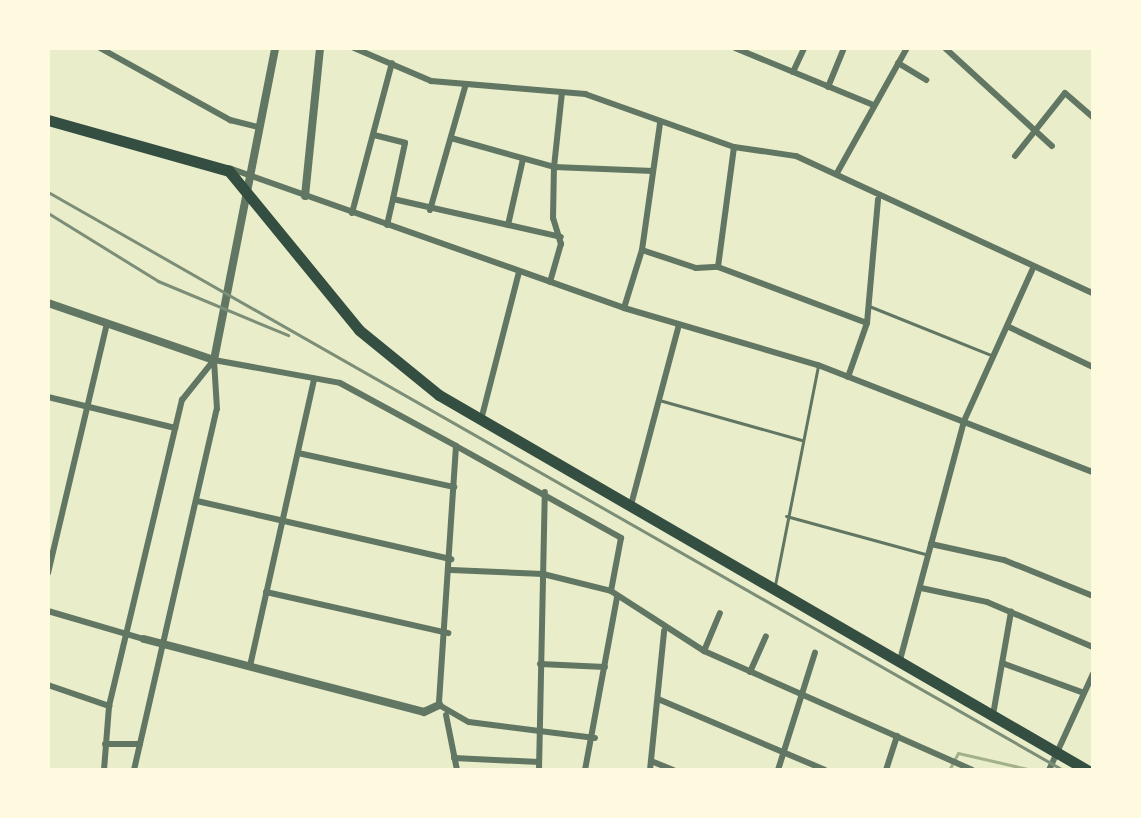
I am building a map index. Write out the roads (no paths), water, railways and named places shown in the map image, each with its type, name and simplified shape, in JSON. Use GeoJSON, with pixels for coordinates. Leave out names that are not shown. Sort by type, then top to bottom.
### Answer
{"type":"FeatureCollection","features":[{"type":"Feature","properties":{"kind":"highway"},"geometry":{"type":"LineString","coordinates":[[48,120],[219,166],[245,186],[359,330],[481,420],[1087,770]]}},
{"type":"Feature","properties":{"kind":"street"},"geometry":{"type":"LineString","coordinates":[[100,48],[230,120],[259,127]]}},
{"type":"Feature","properties":{"kind":"street"},"geometry":{"type":"LineString","coordinates":[[134,770],[217,409],[214,360],[245,186],[275,48]]}},
{"type":"Feature","properties":{"kind":"street"},"geometry":{"type":"LineString","coordinates":[[305,196],[320,48]]}},
{"type":"Feature","properties":{"kind":"street"},"geometry":{"type":"LineString","coordinates":[[354,48],[431,81],[562,92],[734,147],[796,156],[837,173],[878,199],[1033,268],[1092,289]]}},
{"type":"Feature","properties":{"kind":"street"},"geometry":{"type":"LineString","coordinates":[[735,48],[873,105]]}},
{"type":"Feature","properties":{"kind":"street"},"geometry":{"type":"LineString","coordinates":[[793,72],[804,48]]}},
{"type":"Feature","properties":{"kind":"street"},"geometry":{"type":"LineString","coordinates":[[828,87],[844,48]]}},
{"type":"Feature","properties":{"kind":"street"},"geometry":{"type":"LineString","coordinates":[[837,173],[907,48]]}},
{"type":"Feature","properties":{"kind":"street"},"geometry":{"type":"LineString","coordinates":[[945,48],[1052,146]]}},
{"type":"Feature","properties":{"kind":"street"},"geometry":{"type":"LineString","coordinates":[[352,213],[392,63]]}},
{"type":"Feature","properties":{"kind":"street"},"geometry":{"type":"LineString","coordinates":[[898,63],[926,80]]}},
{"type":"Feature","properties":{"kind":"street"},"geometry":{"type":"LineString","coordinates":[[430,210],[466,84]]}},
{"type":"Feature","properties":{"kind":"street"},"geometry":{"type":"LineString","coordinates":[[550,282],[561,237],[553,218],[554,167],[562,92]]}},
{"type":"Feature","properties":{"kind":"street"},"geometry":{"type":"LineString","coordinates":[[1015,156],[1034,128],[1065,93],[1093,117]]}},
{"type":"Feature","properties":{"kind":"street"},"geometry":{"type":"LineString","coordinates":[[624,308],[642,250],[660,123]]}},
{"type":"Feature","properties":{"kind":"street"},"geometry":{"type":"LineString","coordinates":[[374,135],[405,143],[387,225]]}},
{"type":"Feature","properties":{"kind":"street"},"geometry":{"type":"LineString","coordinates":[[451,138],[554,167],[653,171]]}},
{"type":"Feature","properties":{"kind":"street"},"geometry":{"type":"LineString","coordinates":[[718,267],[734,147]]}},
{"type":"Feature","properties":{"kind":"street"},"geometry":{"type":"LineString","coordinates":[[508,225],[523,159]]}},
{"type":"Feature","properties":{"kind":"street"},"geometry":{"type":"LineString","coordinates":[[219,166],[248,173],[352,213],[624,308],[818,365],[1093,472]]}},
{"type":"Feature","properties":{"kind":"street"},"geometry":{"type":"LineString","coordinates":[[393,199],[430,210],[561,237]]}},
{"type":"Feature","properties":{"kind":"street"},"geometry":{"type":"LineString","coordinates":[[848,377],[867,323],[878,199]]}},
{"type":"Feature","properties":{"kind":"street"},"geometry":{"type":"LineString","coordinates":[[642,250],[696,268],[718,267],[867,323]]}},
{"type":"Feature","properties":{"kind":"street"},"geometry":{"type":"LineString","coordinates":[[899,664],[964,421],[1033,268]]}},
{"type":"Feature","properties":{"kind":"street"},"geometry":{"type":"LineString","coordinates":[[481,420],[519,272]]}},
{"type":"Feature","properties":{"kind":"street"},"geometry":{"type":"LineString","coordinates":[[48,303],[214,360],[340,383],[545,492],[621,538],[611,591]]}},
{"type":"Feature","properties":{"kind":"street"},"geometry":{"type":"LineString","coordinates":[[48,573],[107,323]]}},
{"type":"Feature","properties":{"kind":"street"},"geometry":{"type":"LineString","coordinates":[[630,508],[679,325]]}},
{"type":"Feature","properties":{"kind":"street"},"geometry":{"type":"LineString","coordinates":[[1009,327],[1093,367]]}},
{"type":"Feature","properties":{"kind":"street"},"geometry":{"type":"LineString","coordinates":[[104,770],[109,706],[175,428],[186,390],[214,360]]}},
{"type":"Feature","properties":{"kind":"street"},"geometry":{"type":"LineString","coordinates":[[250,666],[314,379]]}},
{"type":"Feature","properties":{"kind":"street"},"geometry":{"type":"LineString","coordinates":[[48,397],[86,409],[175,428]]}},
{"type":"Feature","properties":{"kind":"street"},"geometry":{"type":"LineString","coordinates":[[456,446],[448,633],[439,705],[446,715],[457,770]]}},
{"type":"Feature","properties":{"kind":"street"},"geometry":{"type":"LineString","coordinates":[[298,453],[454,487]]}},
{"type":"Feature","properties":{"kind":"street"},"geometry":{"type":"LineString","coordinates":[[454,758],[539,766],[545,492]]}},
{"type":"Feature","properties":{"kind":"street"},"geometry":{"type":"LineString","coordinates":[[197,501],[282,524],[451,559]]}},
{"type":"Feature","properties":{"kind":"street"},"geometry":{"type":"LineString","coordinates":[[931,544],[1004,560],[1093,596]]}},
{"type":"Feature","properties":{"kind":"street"},"geometry":{"type":"LineString","coordinates":[[451,570],[543,574],[611,591],[664,631],[704,651],[972,770]]}},
{"type":"Feature","properties":{"kind":"street"},"geometry":{"type":"LineString","coordinates":[[921,588],[1011,612],[1093,647]]}},
{"type":"Feature","properties":{"kind":"street"},"geometry":{"type":"LineString","coordinates":[[266,592],[448,633]]}},
{"type":"Feature","properties":{"kind":"street"},"geometry":{"type":"LineString","coordinates":[[585,770],[595,738],[617,597]]}},
{"type":"Feature","properties":{"kind":"street"},"geometry":{"type":"LineString","coordinates":[[48,611],[128,635],[424,712],[439,705]]}},
{"type":"Feature","properties":{"kind":"street"},"geometry":{"type":"LineString","coordinates":[[993,716],[1011,612]]}},
{"type":"Feature","properties":{"kind":"street"},"geometry":{"type":"LineString","coordinates":[[704,651],[720,613]]}},
{"type":"Feature","properties":{"kind":"street"},"geometry":{"type":"LineString","coordinates":[[650,770],[664,631]]}},
{"type":"Feature","properties":{"kind":"street"},"geometry":{"type":"LineString","coordinates":[[750,672],[766,636]]}},
{"type":"Feature","properties":{"kind":"street"},"geometry":{"type":"LineString","coordinates":[[778,770],[798,693],[815,653]]}},
{"type":"Feature","properties":{"kind":"street"},"geometry":{"type":"LineString","coordinates":[[1002,663],[1084,693]]}},
{"type":"Feature","properties":{"kind":"street"},"geometry":{"type":"LineString","coordinates":[[540,664],[605,667]]}},
{"type":"Feature","properties":{"kind":"street"},"geometry":{"type":"LineString","coordinates":[[1049,770],[1093,674]]}},
{"type":"Feature","properties":{"kind":"street"},"geometry":{"type":"LineString","coordinates":[[48,685],[109,706]]}},
{"type":"Feature","properties":{"kind":"street"},"geometry":{"type":"LineString","coordinates":[[658,699],[825,770]]}},
{"type":"Feature","properties":{"kind":"street"},"geometry":{"type":"LineString","coordinates":[[446,715],[595,738]]}},
{"type":"Feature","properties":{"kind":"street"},"geometry":{"type":"LineString","coordinates":[[886,770],[897,736]]}},
{"type":"Feature","properties":{"kind":"street"},"geometry":{"type":"LineString","coordinates":[[105,744],[140,744]]}},
{"type":"Feature","properties":{"kind":"street"},"geometry":{"type":"LineString","coordinates":[[651,761],[673,770]]}},
{"type":"Feature","properties":{"kind":"lane"},"geometry":{"type":"LineString","coordinates":[[869,306],[992,356]]}},
{"type":"Feature","properties":{"kind":"lane"},"geometry":{"type":"LineString","coordinates":[[775,591],[785,516],[818,365]]}},
{"type":"Feature","properties":{"kind":"lane"},"geometry":{"type":"LineString","coordinates":[[659,400],[801,440]]}},
{"type":"Feature","properties":{"kind":"lane"},"geometry":{"type":"LineString","coordinates":[[785,516],[929,555]]}},
{"type":"Feature","properties":{"kind":"waterway"},"geometry":{"type":"LineString","coordinates":[[949,770],[958,753],[1032,770]]}},
{"type":"Feature","properties":{"kind":"railway"},"geometry":{"type":"LineString","coordinates":[[48,192],[1063,770]]}},
{"type":"Feature","properties":{"kind":"railway"},"geometry":{"type":"LineString","coordinates":[[48,213],[158,281],[288,335]]}}]}
